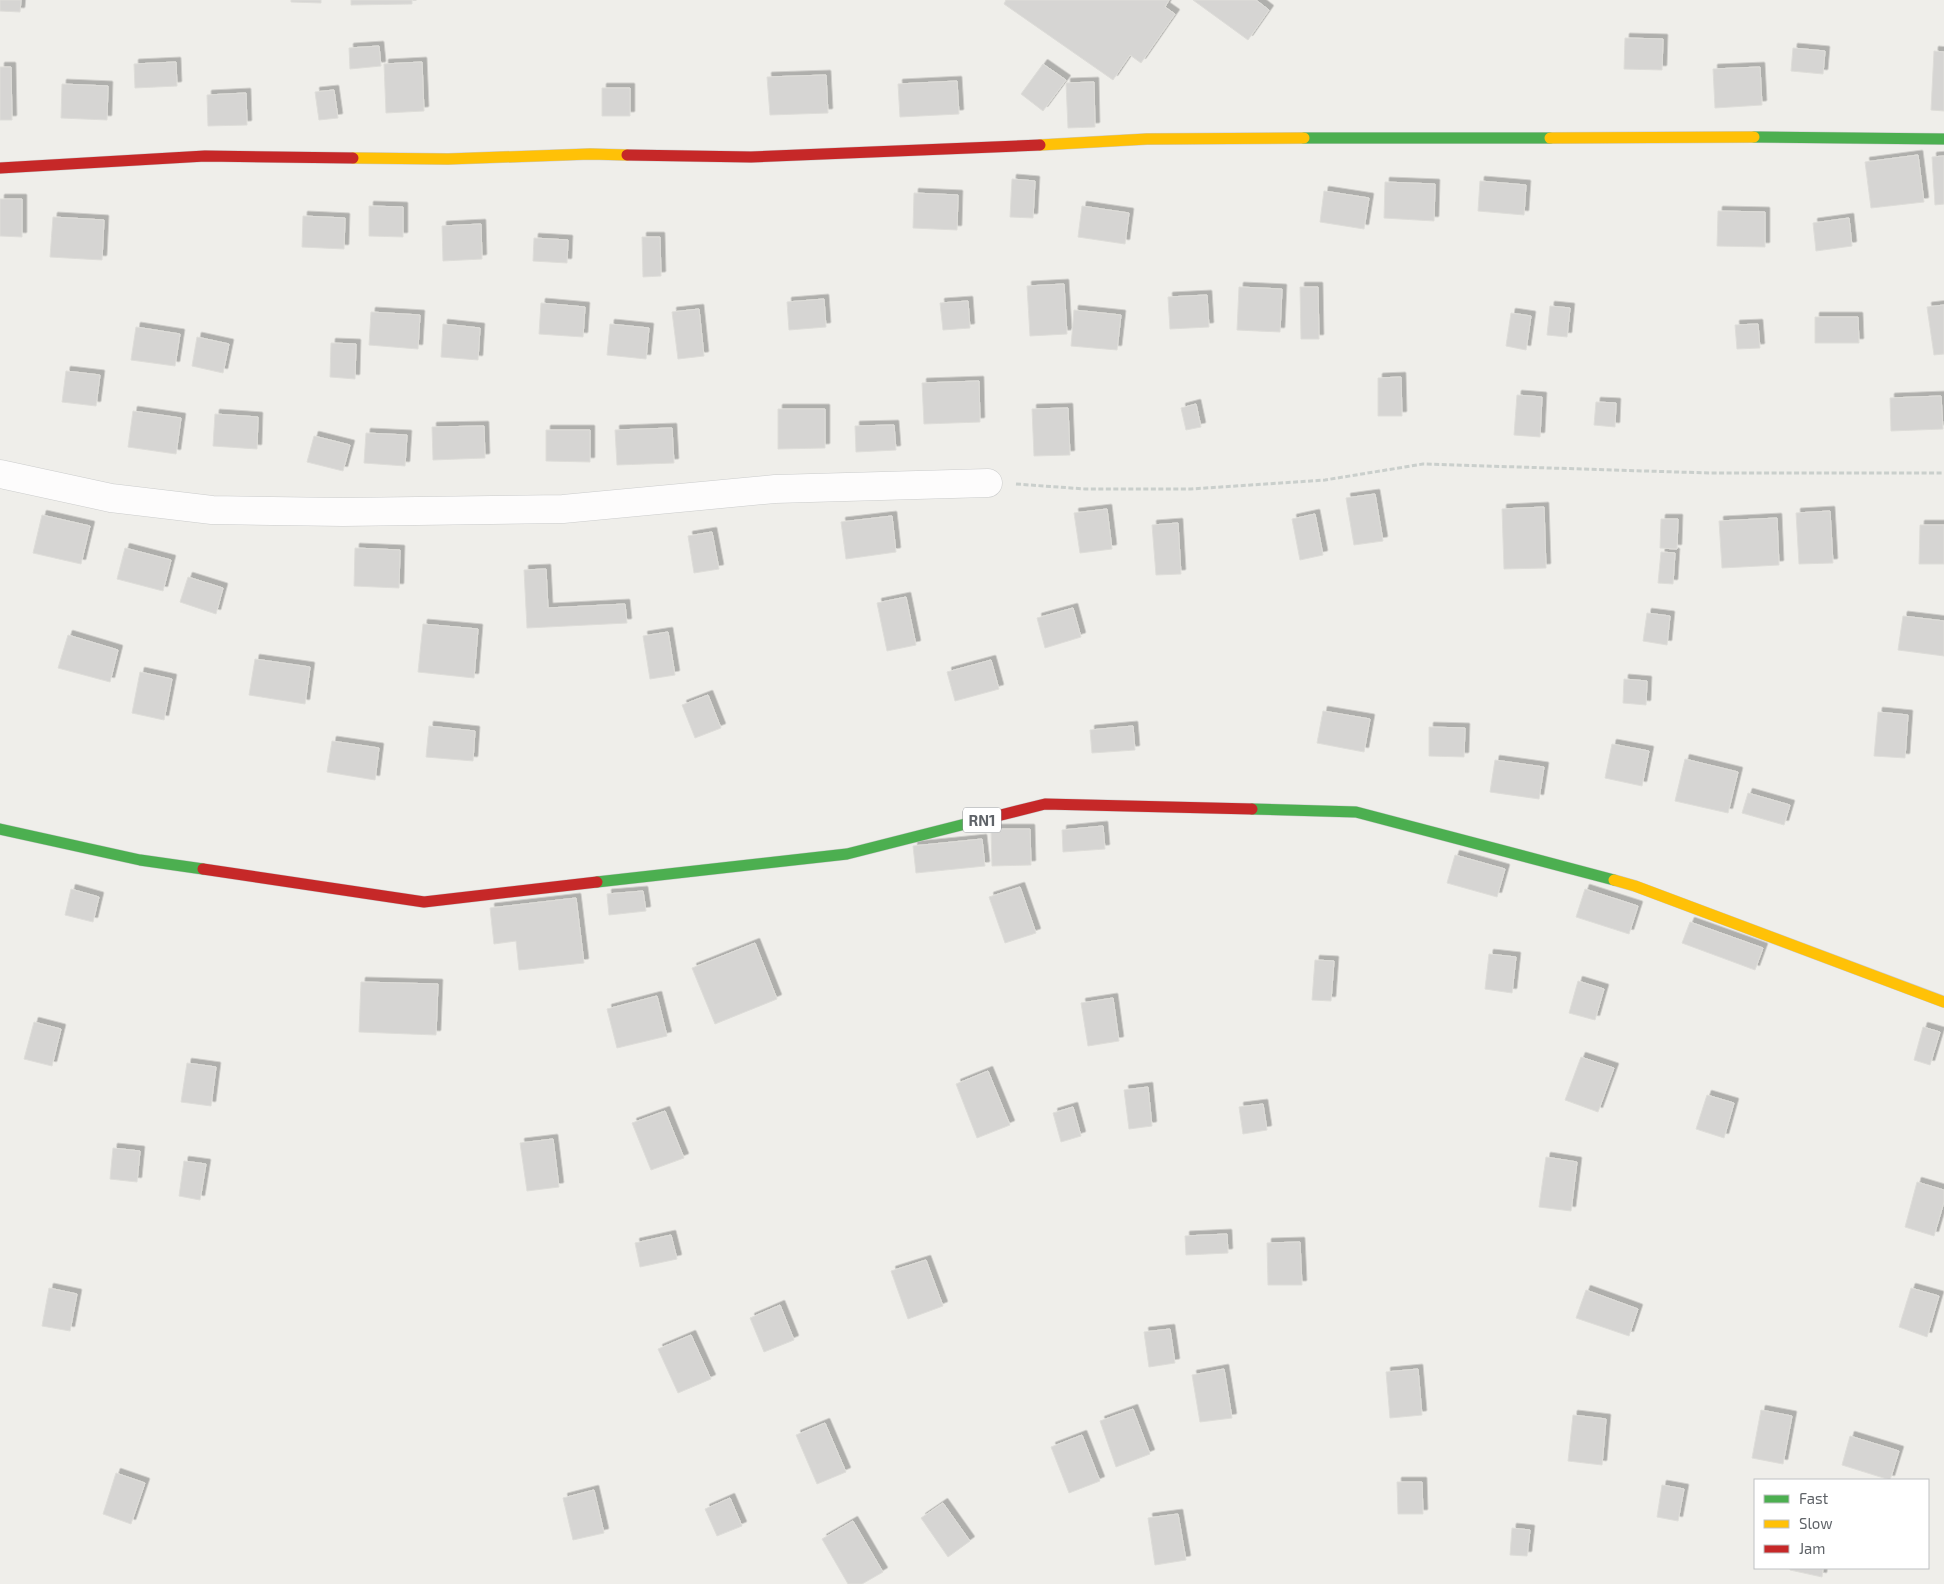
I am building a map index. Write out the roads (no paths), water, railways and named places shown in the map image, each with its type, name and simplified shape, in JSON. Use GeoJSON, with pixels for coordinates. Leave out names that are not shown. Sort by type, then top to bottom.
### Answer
{"type":"FeatureCollection","features":[{"type":"Feature","properties":{"kind":"main road"},"geometry":{"type":"LineString","coordinates":[[0,168],[204,156],[448,159],[590,154],[751,157],[922,151],[1148,139],[1773,137],[1944,139]]}},
{"type":"Feature","properties":{"kind":"main road","name":"RN1"},"geometry":{"type":"LineString","coordinates":[[0,829],[140,860],[424,902],[847,854],[1045,804],[1356,812],[1635,886],[1944,1002]]}},
{"type":"Feature","properties":{"kind":"street"},"geometry":{"type":"LineString","coordinates":[[0,474],[111,498],[212,510],[343,512],[563,509],[775,488],[988,483]]}}]}
